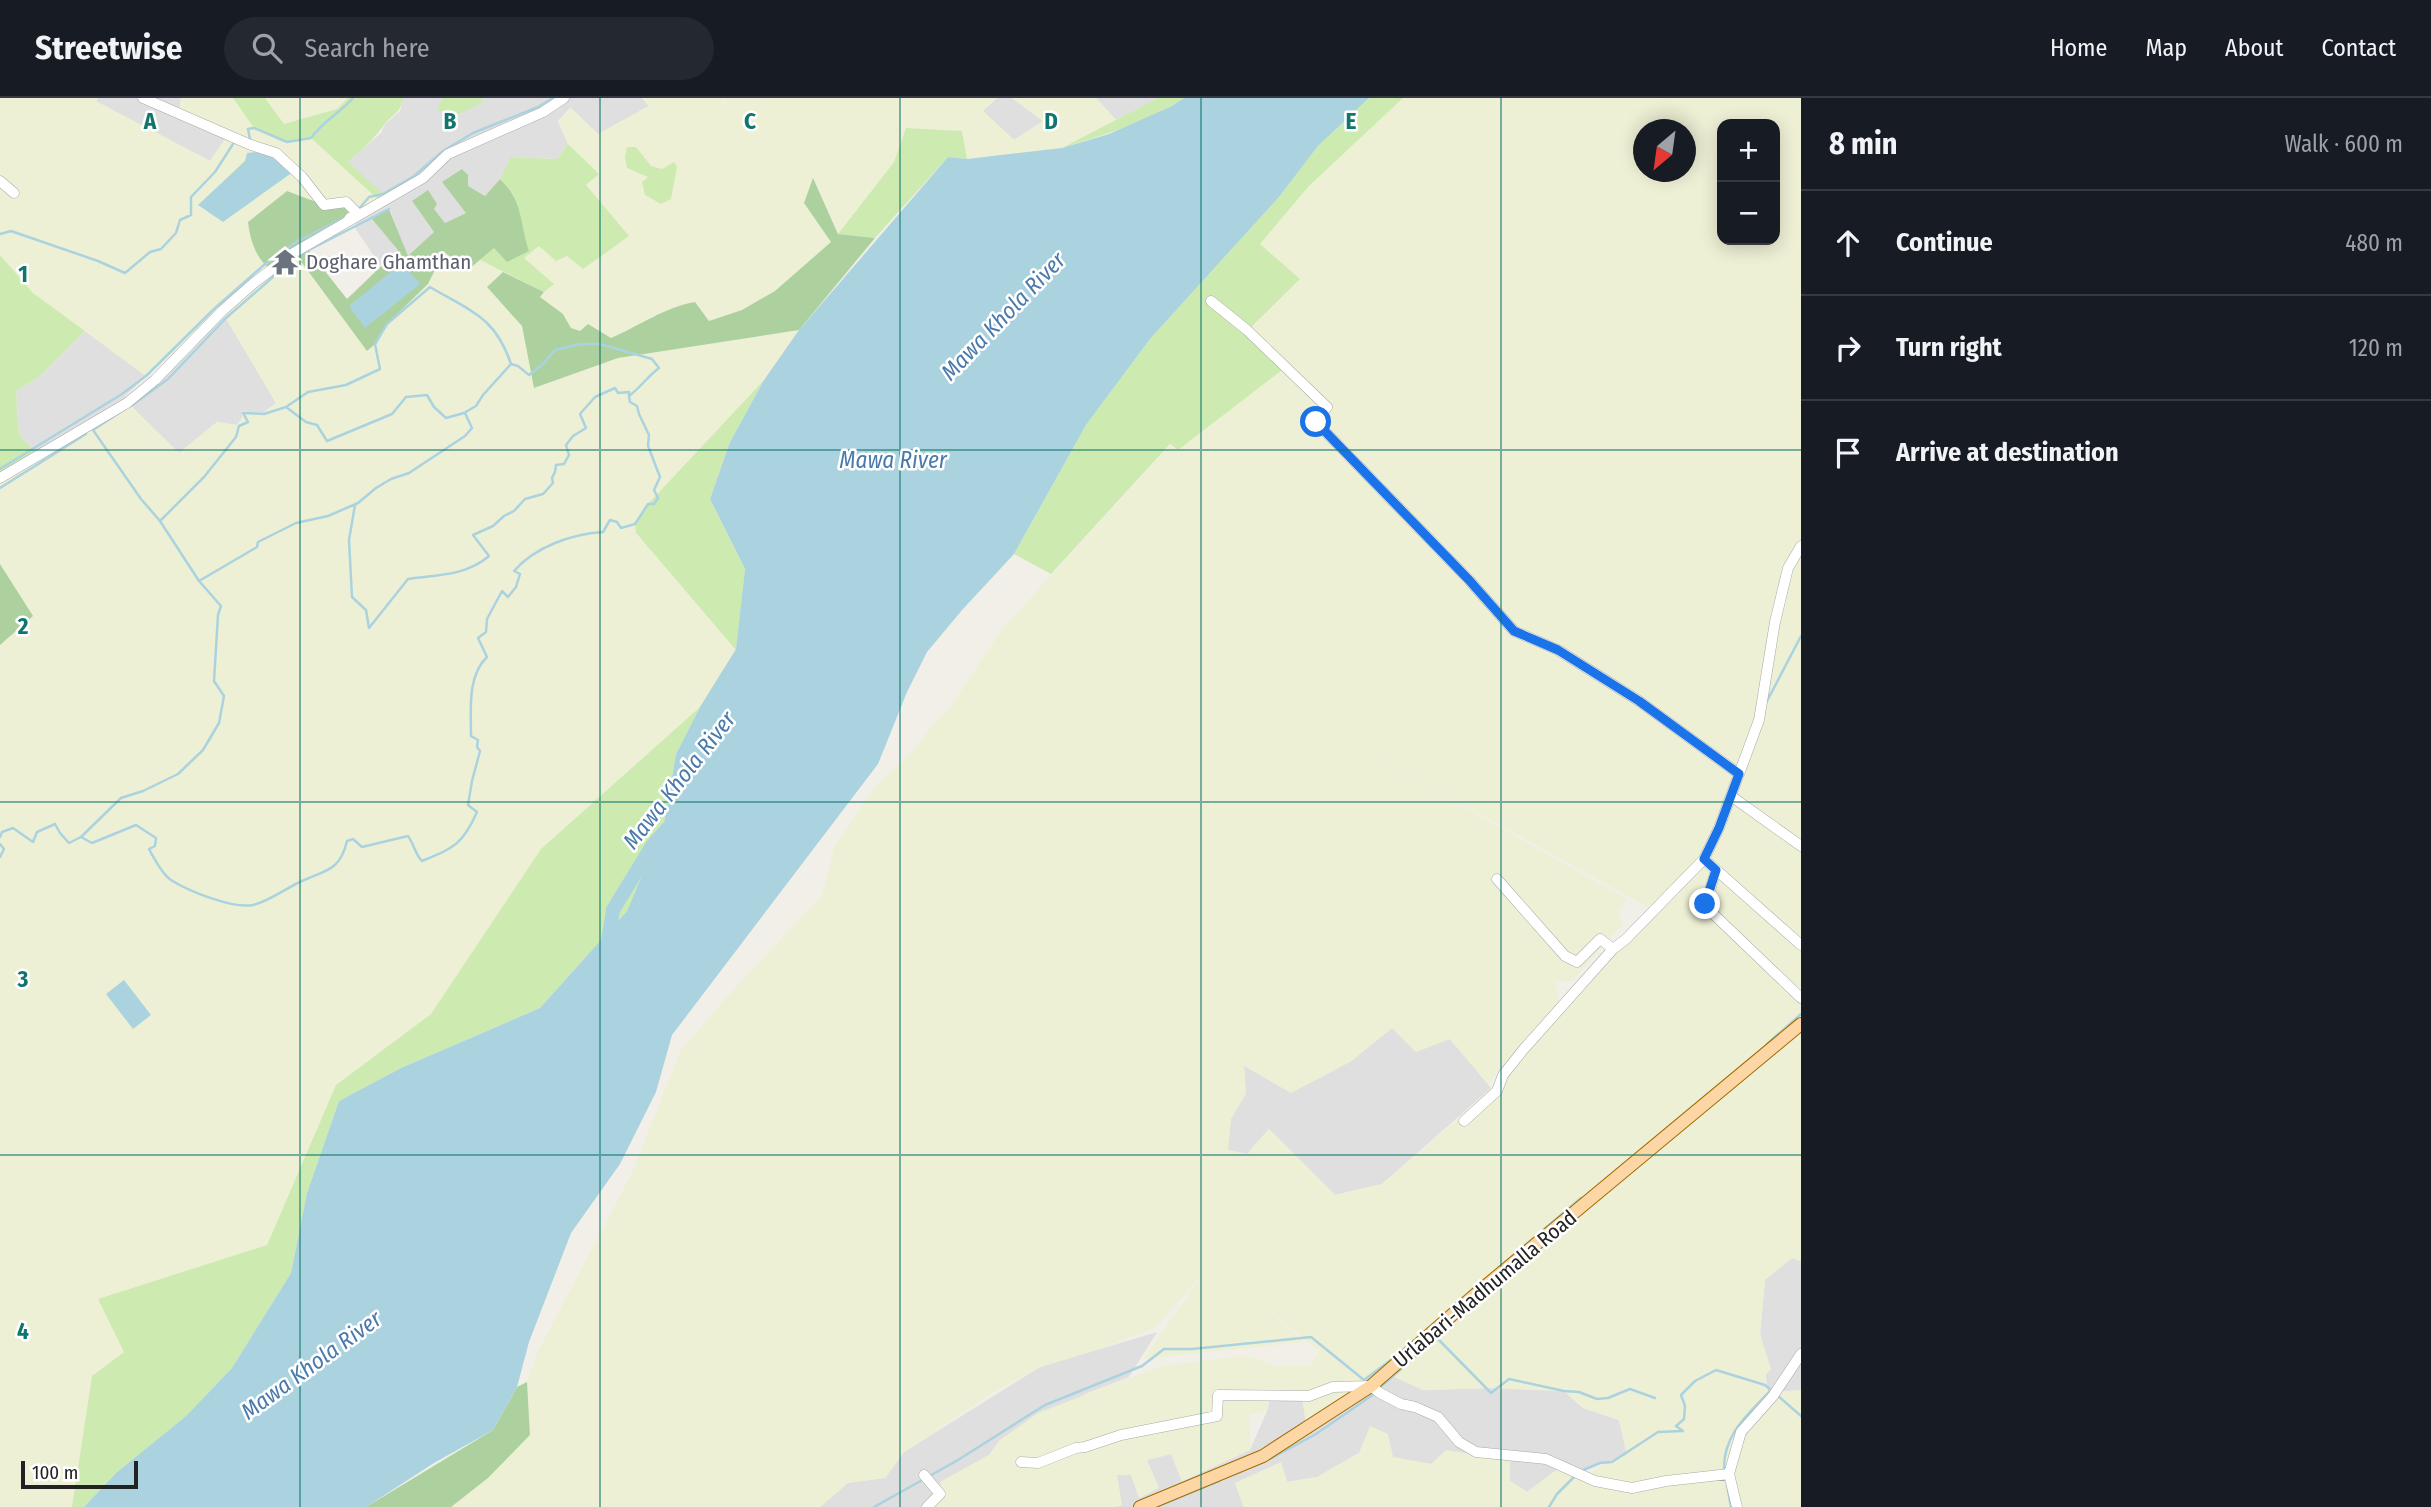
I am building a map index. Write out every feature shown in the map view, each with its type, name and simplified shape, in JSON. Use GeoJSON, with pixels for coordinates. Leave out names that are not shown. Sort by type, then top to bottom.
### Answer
{"type":"FeatureCollection","features":[{"type":"Feature","properties":{"kind":"main road","name":"Urlabari-Madhumalla Road"},"geometry":{"type":"LineString","coordinates":[[1140,1507],[1263,1456],[1371,1386],[1476,1294],[1801,1024]]}},
{"type":"Feature","properties":{"kind":"street"},"geometry":{"type":"LineString","coordinates":[[142,98],[276,153],[302,177],[324,205],[346,202],[356,212],[339,228]]}},
{"type":"Feature","properties":{"kind":"street"},"geometry":{"type":"LineString","coordinates":[[0,478],[127,403],[155,380],[255,282],[295,253],[424,178],[448,155],[544,112],[565,98]]}},
{"type":"Feature","properties":{"kind":"street"},"geometry":{"type":"LineString","coordinates":[[0,181],[14,193]]}},
{"type":"Feature","properties":{"kind":"street"},"geometry":{"type":"LineString","coordinates":[[1211,301],[1247,330],[1327,407],[1316,422],[1469,580],[1514,631],[1558,650],[1639,701],[1739,774]]}},
{"type":"Feature","properties":{"kind":"street"},"geometry":{"type":"LineString","coordinates":[[1464,1121],[1497,1091],[1503,1075],[1523,1050],[1612,949],[1626,939],[1704,859],[1719,828],[1759,720],[1775,622],[1788,568],[1801,546]]}},
{"type":"Feature","properties":{"kind":"street"},"geometry":{"type":"LineString","coordinates":[[1731,796],[1801,846]]}},
{"type":"Feature","properties":{"kind":"street"},"geometry":{"type":"LineString","coordinates":[[1704,859],[1801,945]]}},
{"type":"Feature","properties":{"kind":"street"},"geometry":{"type":"LineString","coordinates":[[1716,870],[1705,906],[1801,998]]}},
{"type":"Feature","properties":{"kind":"street"},"geometry":{"type":"LineString","coordinates":[[1497,879],[1565,956],[1573,961],[1581,959],[1600,939],[1612,949]]}},
{"type":"Feature","properties":{"kind":"street"},"geometry":{"type":"LineString","coordinates":[[1737,1507],[1729,1474],[1741,1432],[1773,1396],[1801,1354]]}},
{"type":"Feature","properties":{"kind":"street"},"geometry":{"type":"LineString","coordinates":[[1021,1462],[1038,1463],[1121,1435],[1217,1416],[1217,1395],[1309,1396],[1333,1387],[1371,1386],[1401,1404],[1438,1417],[1459,1442],[1476,1452],[1546,1459],[1595,1481],[1632,1488],[1729,1474]]}},
{"type":"Feature","properties":{"kind":"street"},"geometry":{"type":"LineString","coordinates":[[924,1475],[940,1494],[928,1507]]}},
{"type":"Feature","properties":{"kind":"shaded area"},"geometry":{"type":"Polygon","coordinates":[[[98,98],[181,98],[179,113],[228,135],[210,161],[95,101],[98,98]]]}},
{"type":"Feature","properties":{"kind":"shaded area"},"geometry":{"type":"Polygon","coordinates":[[[404,98],[442,98],[438,110],[483,102],[481,98],[642,98],[649,106],[598,134],[570,108],[558,121],[568,144],[557,159],[510,157],[500,179],[485,196],[467,186],[462,170],[466,213],[445,223],[433,208],[412,201],[435,233],[407,257],[390,209],[372,218],[399,250],[381,266],[355,228],[357,218],[382,203],[348,162],[381,133],[385,124],[400,111],[404,98]]]}},
{"type":"Feature","properties":{"kind":"shaded area"},"geometry":{"type":"Polygon","coordinates":[[[997,98],[1012,98],[1043,121],[1014,140],[982,111],[997,98]]]}},
{"type":"Feature","properties":{"kind":"shaded area"},"geometry":{"type":"Polygon","coordinates":[[[1096,98],[1158,98],[1116,120],[1096,98]]]}},
{"type":"Feature","properties":{"kind":"shaded area"},"geometry":{"type":"Polygon","coordinates":[[[222,311],[276,403],[263,413],[242,418],[237,425],[217,422],[179,453],[131,406],[39,455],[19,435],[16,391],[39,377],[85,331],[146,376],[125,396],[126,402],[222,311]]]}},
{"type":"Feature","properties":{"kind":"shaded area"},"geometry":{"type":"Polygon","coordinates":[[[1392,1028],[1450,1039],[1491,1088],[1382,1184],[1335,1195],[1269,1129],[1247,1154],[1227,1150],[1231,1119],[1246,1093],[1243,1065],[1350,1062],[1392,1028]]]}},
{"type":"Feature","properties":{"kind":"shaded area"},"geometry":{"type":"Polygon","coordinates":[[[1792,1258],[1801,1261],[1801,1390],[1768,1393],[1760,1334],[1765,1279],[1792,1258]]]}},
{"type":"Feature","properties":{"kind":"shaded area"},"geometry":{"type":"Polygon","coordinates":[[[1157,1332],[1129,1377],[1088,1393],[1000,1440],[989,1455],[941,1482],[940,1494],[921,1507],[820,1507],[848,1482],[885,1478],[904,1452],[1040,1367],[1157,1332]]]}},
{"type":"Feature","properties":{"kind":"shaded area"},"geometry":{"type":"Polygon","coordinates":[[[1386,1372],[1423,1390],[1490,1388],[1564,1391],[1583,1408],[1619,1420],[1627,1455],[1581,1471],[1558,1469],[1527,1492],[1510,1481],[1431,1464],[1359,1453],[1317,1477],[1287,1482],[1281,1463],[1235,1483],[1244,1507],[1117,1507],[1117,1475],[1131,1475],[1139,1497],[1147,1460],[1171,1454],[1182,1481],[1250,1450],[1267,1411],[1271,1392],[1301,1392],[1306,1422],[1386,1372]]]}},
{"type":"Feature","properties":{"kind":"green space"},"geometry":{"type":"Polygon","coordinates":[[[0,98],[98,98],[96,101],[210,161],[228,135],[179,113],[181,98],[233,98],[254,128],[287,142],[311,138],[382,203],[295,252],[375,344],[387,324],[428,284],[444,251],[468,270],[480,260],[503,272],[487,288],[522,326],[534,388],[618,358],[799,330],[764,380],[648,504],[636,534],[736,650],[700,707],[541,849],[431,1014],[336,1085],[267,1245],[99,1299],[124,1352],[92,1376],[72,1507],[0,1507],[0,645],[32,616],[0,564],[0,479],[127,403],[179,453],[217,422],[237,425],[242,418],[242,411],[263,413],[276,403],[222,312],[146,376],[33,293],[0,255],[0,98]]]}},
{"type":"Feature","properties":{"kind":"green space"},"geometry":{"type":"Polygon","coordinates":[[[233,98],[265,98],[284,124],[337,109],[348,98],[404,98],[398,111],[348,162],[383,194],[382,203],[311,138],[287,142],[254,128],[233,98]]]}},
{"type":"Feature","properties":{"kind":"green space"},"geometry":{"type":"Polygon","coordinates":[[[265,98],[348,98],[338,109],[283,124],[265,98]]]}},
{"type":"Feature","properties":{"kind":"green space"},"geometry":{"type":"Polygon","coordinates":[[[442,98],[481,98],[483,102],[455,116],[437,110],[442,98]]]}},
{"type":"Feature","properties":{"kind":"green space"},"geometry":{"type":"Polygon","coordinates":[[[642,98],[721,98],[729,107],[723,98],[997,98],[983,111],[1014,140],[1043,121],[1012,98],[1096,98],[1116,120],[1062,148],[967,159],[962,131],[907,128],[894,162],[838,234],[814,179],[804,203],[832,242],[775,291],[742,310],[709,321],[640,325],[611,338],[588,324],[579,331],[571,328],[563,314],[540,297],[524,258],[540,246],[556,261],[586,185],[599,174],[568,144],[558,121],[571,108],[598,134],[649,106],[642,98]]]}},
{"type":"Feature","properties":{"kind":"green space"},"geometry":{"type":"Polygon","coordinates":[[[1158,98],[1184,98],[1141,121],[1062,148],[1158,98]]]}},
{"type":"Feature","properties":{"kind":"green space"},"geometry":{"type":"Polygon","coordinates":[[[1369,98],[1403,98],[1308,187],[1260,244],[1300,279],[1248,330],[1286,367],[1178,450],[1170,444],[1051,574],[1014,554],[1086,425],[1150,339],[1279,197],[1318,146],[1369,98]]]}},
{"type":"Feature","properties":{"kind":"green space"},"geometry":{"type":"Polygon","coordinates":[[[1403,98],[1801,98],[1801,1261],[1792,1258],[1765,1280],[1760,1334],[1771,1369],[1765,1376],[1767,1393],[1801,1390],[1801,1507],[1244,1507],[1235,1483],[1281,1462],[1287,1482],[1318,1477],[1359,1453],[1370,1426],[1388,1434],[1393,1457],[1431,1464],[1446,1450],[1510,1460],[1510,1481],[1527,1492],[1558,1469],[1579,1481],[1601,1466],[1627,1455],[1619,1420],[1583,1408],[1564,1391],[1490,1388],[1423,1390],[1392,1376],[1360,1382],[1357,1391],[1306,1423],[1301,1392],[1271,1392],[1267,1411],[1250,1415],[1250,1450],[1182,1481],[1171,1454],[1147,1460],[1159,1488],[1139,1498],[1131,1475],[1117,1475],[1122,1505],[1117,1507],[923,1507],[945,1493],[940,1482],[989,1455],[1000,1440],[1038,1413],[1161,1366],[1241,1356],[1256,1358],[1276,1366],[1310,1366],[1319,1352],[1259,1301],[1304,1342],[1143,1359],[1207,1269],[1155,1328],[1040,1367],[992,1393],[904,1452],[885,1478],[848,1483],[820,1507],[451,1507],[488,1478],[530,1435],[527,1382],[538,1351],[632,1173],[681,1050],[822,895],[834,847],[875,787],[914,750],[935,722],[947,712],[1003,628],[1171,444],[1247,330],[1300,279],[1260,244],[1308,187],[1403,98]],[[1367,752],[1627,899],[1618,912],[1623,924],[1572,981],[1555,982],[1559,1001],[1488,1084],[1450,1039],[1416,1052],[1392,1028],[1350,1062],[1291,1093],[1244,1066],[1246,1093],[1231,1119],[1228,1150],[1247,1154],[1269,1129],[1335,1195],[1382,1184],[1460,1117],[1491,1088],[1655,911],[1367,752]]]}},
{"type":"Feature","properties":{"kind":"green space"},"geometry":{"type":"Polygon","coordinates":[[[906,128],[962,131],[967,159],[948,157],[875,238],[838,234],[894,162],[906,128]]]}},
{"type":"Feature","properties":{"kind":"green space"},"geometry":{"type":"Polygon","coordinates":[[[568,144],[599,174],[586,185],[629,236],[583,269],[567,256],[556,261],[539,246],[524,258],[554,284],[544,292],[480,260],[494,248],[528,251],[517,204],[508,187],[500,179],[510,157],[557,159],[568,144]]]}},
{"type":"Feature","properties":{"kind":"green space"},"geometry":{"type":"Polygon","coordinates":[[[627,147],[636,147],[651,166],[662,169],[674,162],[677,167],[671,199],[661,204],[645,195],[642,182],[648,177],[627,168],[627,147]]]}},
{"type":"Feature","properties":{"kind":"green space"},"geometry":{"type":"Polygon","coordinates":[[[462,169],[468,175],[468,186],[485,196],[500,179],[508,187],[517,204],[529,251],[507,262],[494,248],[468,270],[444,252],[428,284],[387,324],[375,344],[367,351],[297,256],[272,270],[262,261],[252,242],[248,222],[287,191],[324,205],[346,202],[356,212],[306,247],[347,299],[398,250],[372,219],[389,209],[408,256],[434,232],[412,201],[428,190],[437,204],[434,209],[445,223],[466,213],[442,182],[462,169]]]}},
{"type":"Feature","properties":{"kind":"green space"},"geometry":{"type":"Polygon","coordinates":[[[813,178],[838,234],[875,238],[799,330],[618,358],[534,388],[522,326],[487,287],[503,272],[544,292],[540,297],[563,314],[571,328],[580,331],[588,324],[611,338],[663,312],[695,302],[709,321],[742,310],[775,291],[831,242],[804,203],[813,178]]]}},
{"type":"Feature","properties":{"kind":"green space"},"geometry":{"type":"Polygon","coordinates":[[[0,255],[33,293],[85,331],[39,377],[16,391],[19,435],[39,455],[0,478],[0,255]]]}},
{"type":"Feature","properties":{"kind":"green space"},"geometry":{"type":"Polygon","coordinates":[[[764,380],[730,442],[710,499],[745,569],[736,650],[636,533],[635,524],[648,504],[764,380]]]}},
{"type":"Feature","properties":{"kind":"green space"},"geometry":{"type":"Polygon","coordinates":[[[0,564],[33,616],[0,645],[0,564]]]}},
{"type":"Feature","properties":{"kind":"green space"},"geometry":{"type":"Polygon","coordinates":[[[700,707],[676,754],[664,823],[627,911],[540,1008],[401,1068],[339,1101],[307,1193],[291,1273],[232,1368],[186,1416],[116,1473],[84,1507],[72,1507],[92,1376],[124,1352],[98,1299],[267,1245],[336,1085],[431,1014],[541,849],[700,707]]]}},
{"type":"Feature","properties":{"kind":"green space"},"geometry":{"type":"Polygon","coordinates":[[[527,1382],[530,1435],[488,1478],[451,1507],[366,1507],[493,1430],[517,1387],[527,1382]]]}},
{"type":"Feature","properties":{"kind":"water","name":"Mawa River"},"geometry":{"type":"Polygon","coordinates":[[[1184,98],[1369,98],[1318,146],[1279,197],[1150,339],[1086,425],[1014,554],[927,652],[907,692],[878,764],[672,1035],[656,1092],[620,1164],[571,1233],[529,1342],[517,1387],[493,1430],[434,1463],[366,1507],[84,1507],[116,1473],[186,1416],[232,1368],[291,1273],[307,1193],[339,1101],[401,1068],[540,1008],[627,911],[664,823],[676,754],[700,707],[736,649],[745,569],[710,499],[730,442],[764,380],[799,330],[948,157],[967,159],[1062,148],[1109,134],[1184,98]]]}},
{"type":"Feature","properties":{"kind":"water"},"geometry":{"type":"Polygon","coordinates":[[[263,151],[293,172],[223,222],[198,205],[245,161],[247,153],[263,151]]]}},
{"type":"Feature","properties":{"kind":"water"},"geometry":{"type":"Polygon","coordinates":[[[402,263],[420,284],[365,328],[349,306],[402,263]]]}},
{"type":"Feature","properties":{"kind":"water"},"geometry":{"type":"Polygon","coordinates":[[[124,980],[151,1015],[133,1029],[106,994],[124,980]]]}},
{"type":"Feature","properties":{"kind":"waterway"},"geometry":{"type":"LineString","coordinates":[[250,139],[248,129],[254,128],[287,142],[311,138],[353,98]]}},
{"type":"Feature","properties":{"kind":"waterway"},"geometry":{"type":"LineString","coordinates":[[358,210],[369,197],[383,194],[414,176],[443,151],[473,133],[538,107],[553,98]]}},
{"type":"Feature","properties":{"kind":"waterway"},"geometry":{"type":"LineString","coordinates":[[0,234],[11,231],[125,273],[150,252],[161,249],[176,233],[180,220],[191,215],[191,197],[215,172],[233,144]]}},
{"type":"Feature","properties":{"kind":"waterway"},"geometry":{"type":"LineString","coordinates":[[131,406],[168,379],[226,318],[297,256],[389,209]]}},
{"type":"Feature","properties":{"kind":"waterway"},"geometry":{"type":"LineString","coordinates":[[0,469],[122,394],[146,376],[215,308],[264,265],[296,242],[346,217]]}},
{"type":"Feature","properties":{"kind":"waterway"},"geometry":{"type":"LineString","coordinates":[[286,407],[308,392],[346,385],[380,369],[375,344],[387,324],[430,287],[480,316],[497,335],[511,364]]}},
{"type":"Feature","properties":{"kind":"waterway"},"geometry":{"type":"LineString","coordinates":[[0,837],[2,832],[13,828],[33,842],[37,832],[55,824],[69,843],[81,837],[92,843],[136,825],[156,838],[155,846],[149,849],[161,870],[171,880],[211,898],[244,906],[266,901],[331,868],[340,858],[347,841],[353,839],[362,847],[408,836],[422,861],[442,852],[462,838],[477,812],[468,805],[480,751],[477,747],[478,740],[471,736],[471,705],[473,683],[487,657],[478,638],[486,632],[487,619],[502,591],[508,597],[516,587],[520,574],[514,571],[532,555],[554,543],[603,532],[610,520],[617,522],[621,528],[635,524],[648,504],[654,504],[658,498],[654,490],[660,477],[648,446],[649,435],[637,406],[630,402],[629,396],[659,368],[652,359],[600,344],[580,344],[555,350],[529,375],[511,364],[476,406],[446,418],[434,407],[427,395],[406,397],[392,414],[327,441],[317,425],[306,422],[286,407],[264,414],[243,413],[248,422],[239,426],[236,437],[204,477],[160,521],[141,499],[93,430],[125,409]]}},
{"type":"Feature","properties":{"kind":"waterway"},"geometry":{"type":"LineString","coordinates":[[355,505],[349,540],[352,597],[366,610],[369,628],[408,579],[461,571],[489,556],[473,535],[493,526],[525,499],[543,494],[553,483],[556,465],[564,464],[569,455],[566,445],[573,436],[586,428],[580,414],[595,397],[615,388],[618,393],[629,392],[629,396]]}},
{"type":"Feature","properties":{"kind":"waterway"},"geometry":{"type":"LineString","coordinates":[[160,521],[199,581],[257,547],[258,542],[296,523],[328,516],[358,503],[391,479],[409,473],[465,436],[472,428],[465,413]]}},
{"type":"Feature","properties":{"kind":"waterway"},"geometry":{"type":"LineString","coordinates":[[0,488],[86,434]]}},
{"type":"Feature","properties":{"kind":"waterway"},"geometry":{"type":"LineString","coordinates":[[81,837],[121,798],[178,774],[203,750],[219,723],[224,696],[214,681],[218,615],[221,606],[199,581]]}},
{"type":"Feature","properties":{"kind":"waterway"},"geometry":{"type":"LineString","coordinates":[[1766,703],[1801,636]]}},
{"type":"Feature","properties":{"kind":"waterway","name":"Mawa Khola River"},"geometry":{"type":"LineString","coordinates":[[607,948],[613,910],[652,846],[668,828]]}},
{"type":"Feature","properties":{"kind":"waterway"},"geometry":{"type":"LineString","coordinates":[[0,844],[4,849],[0,857]]}},
{"type":"Feature","properties":{"kind":"waterway"},"geometry":{"type":"LineString","coordinates":[[1767,1044],[1801,1014]]}},
{"type":"Feature","properties":{"kind":"waterway"},"geometry":{"type":"LineString","coordinates":[[1517,1252],[1581,1198]]}},
{"type":"Feature","properties":{"kind":"waterway"},"geometry":{"type":"LineString","coordinates":[[874,1507],[958,1460],[1045,1405],[1142,1366],[1164,1349],[1192,1349],[1311,1337],[1364,1380],[1392,1359]]}},
{"type":"Feature","properties":{"kind":"waterway"},"geometry":{"type":"LineString","coordinates":[[1378,1389],[1437,1338],[1491,1393],[1509,1379],[1579,1392],[1597,1399],[1608,1398],[1630,1389],[1655,1398]]}},
{"type":"Feature","properties":{"kind":"waterway"},"geometry":{"type":"LineString","coordinates":[[1581,1471],[1600,1463],[1612,1462],[1658,1432],[1683,1431],[1676,1426],[1684,1419],[1685,1406],[1681,1395],[1695,1381],[1716,1370],[1765,1385],[1771,1390]]}},
{"type":"Feature","properties":{"kind":"waterway"},"geometry":{"type":"LineString","coordinates":[[1724,1472],[1727,1447],[1732,1436],[1745,1417],[1771,1390]]}},
{"type":"Feature","properties":{"kind":"waterway"},"geometry":{"type":"LineString","coordinates":[[1270,1459],[1316,1434],[1374,1394]]}},
{"type":"Feature","properties":{"kind":"waterway"},"geometry":{"type":"LineString","coordinates":[[1777,1395],[1801,1416]]}},
{"type":"Feature","properties":{"kind":"waterway"},"geometry":{"type":"LineString","coordinates":[[1549,1507],[1557,1494],[1576,1475]]}},
{"type":"Feature","properties":{"kind":"waterway"},"geometry":{"type":"LineString","coordinates":[[1156,1507],[1219,1481]]}},
{"type":"Feature","properties":{"kind":"waterway"},"geometry":{"type":"LineString","coordinates":[[1727,1485],[1731,1507]]}},
{"type":"Feature","properties":{"kind":"place","name":"Doghare Ghamthan"},"geometry":{"type":"Point","coordinates":[285,262]}},
{"type":"Feature","properties":{"kind":"route"},"geometry":{"type":"LineString","coordinates":[[1316,422],[1469,580],[1514,631],[1558,650],[1639,701],[1739,774],[1704,859],[1716,870],[1705,904]]}}]}
